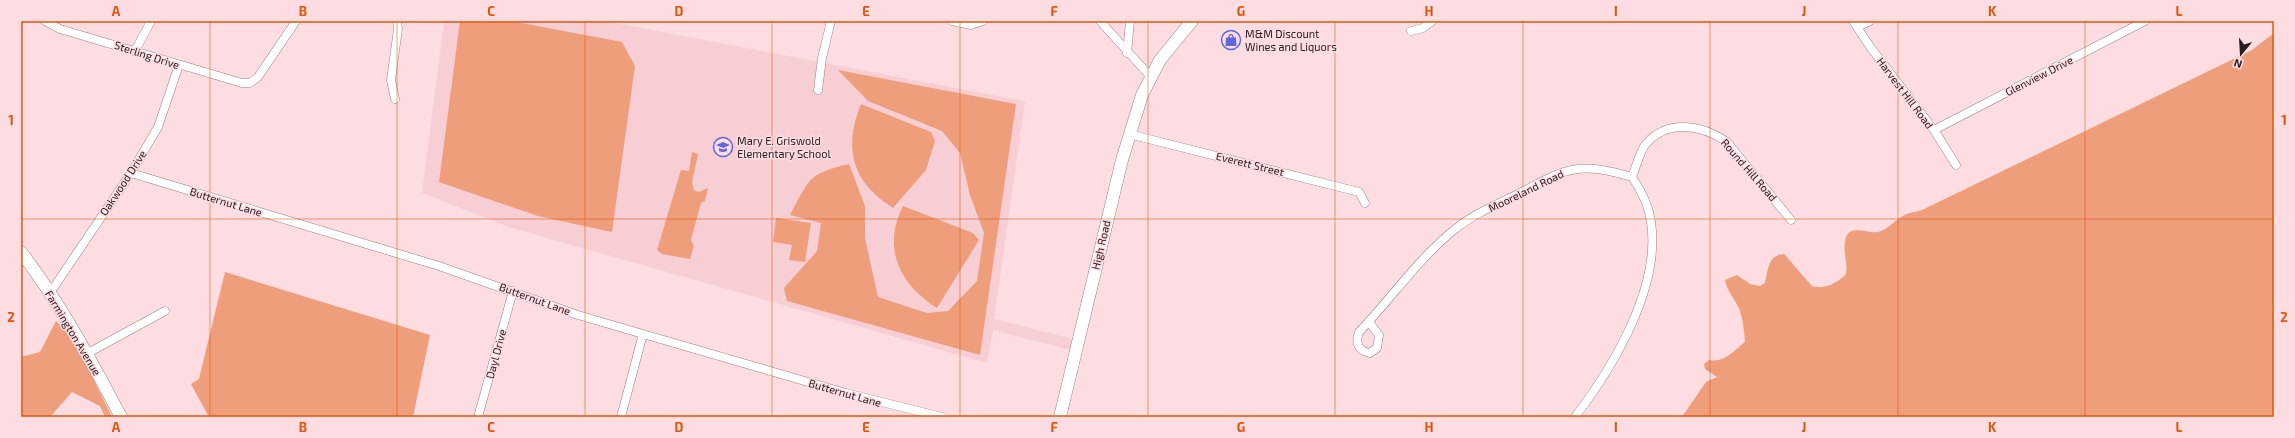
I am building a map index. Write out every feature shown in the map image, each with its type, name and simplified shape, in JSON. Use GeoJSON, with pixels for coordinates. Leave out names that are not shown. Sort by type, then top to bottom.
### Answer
{"type":"FeatureCollection","features":[{"type":"Feature","properties":{"kind":"main road","name":"High Road"},"geometry":{"type":"LineString","coordinates":[[1060,417],[1129,134],[1142,94],[1150,76],[1172,43],[1192,21]]}},
{"type":"Feature","properties":{"kind":"main road","name":"Farmington Avenue"},"geometry":{"type":"LineString","coordinates":[[21,252],[50,293],[88,354],[121,417]]}},
{"type":"Feature","properties":{"kind":"street","name":"Sterling Drive"},"geometry":{"type":"LineString","coordinates":[[45,21],[60,29],[179,65],[229,80],[250,83],[258,77],[296,21]]}},
{"type":"Feature","properties":{"kind":"street"},"geometry":{"type":"LineString","coordinates":[[135,51],[150,21]]}},
{"type":"Feature","properties":{"kind":"street"},"geometry":{"type":"LineString","coordinates":[[395,99],[391,80],[398,29],[397,21]]}},
{"type":"Feature","properties":{"kind":"street"},"geometry":{"type":"LineString","coordinates":[[818,90],[822,58],[831,21]]}},
{"type":"Feature","properties":{"kind":"street"},"geometry":{"type":"LineString","coordinates":[[952,21],[971,25],[983,21]]}},
{"type":"Feature","properties":{"kind":"street"},"geometry":{"type":"LineString","coordinates":[[1100,21],[1127,53],[1150,76]]}},
{"type":"Feature","properties":{"kind":"street"},"geometry":{"type":"LineString","coordinates":[[1127,53],[1130,21]]}},
{"type":"Feature","properties":{"kind":"street"},"geometry":{"type":"LineString","coordinates":[[1411,31],[1422,28],[1432,21]]}},
{"type":"Feature","properties":{"kind":"street"},"geometry":{"type":"LineString","coordinates":[[1856,24],[1870,21]]}},
{"type":"Feature","properties":{"kind":"street","name":"Glenview Drive"},"geometry":{"type":"LineString","coordinates":[[1934,130],[2145,21]]}},
{"type":"Feature","properties":{"kind":"street","name":"Harvest Hill Road"},"geometry":{"type":"LineString","coordinates":[[1856,24],[1871,48],[1934,130],[1956,165]]}},
{"type":"Feature","properties":{"kind":"street","name":"Oakwood Drive"},"geometry":{"type":"LineString","coordinates":[[50,293],[131,173],[158,127],[179,65]]}},
{"type":"Feature","properties":{"kind":"street","name":"Round Hill Road"},"geometry":{"type":"LineString","coordinates":[[1632,177],[1640,156],[1651,139],[1675,128],[1690,126],[1702,128],[1715,133],[1727,142],[1791,220]]}},
{"type":"Feature","properties":{"kind":"street","name":"Everett Street"},"geometry":{"type":"LineString","coordinates":[[1129,134],[1359,192],[1365,202]]}},
{"type":"Feature","properties":{"kind":"street","name":"Mooreland Road"},"geometry":{"type":"LineString","coordinates":[[1369,322],[1436,246],[1471,218],[1545,179],[1578,168],[1596,168],[1632,177]]}},
{"type":"Feature","properties":{"kind":"street","name":"Butternut Lane"},"geometry":{"type":"LineString","coordinates":[[131,173],[439,266],[578,315],[846,393],[942,417]]}},
{"type":"Feature","properties":{"kind":"street"},"geometry":{"type":"LineString","coordinates":[[1575,417],[1600,384],[1619,350],[1631,323],[1647,276],[1652,243],[1651,221],[1644,199],[1632,177]]}},
{"type":"Feature","properties":{"kind":"street","name":"Dayl Drive"},"geometry":{"type":"LineString","coordinates":[[478,417],[513,291]]}},
{"type":"Feature","properties":{"kind":"street"},"geometry":{"type":"LineString","coordinates":[[88,354],[165,310]]}},
{"type":"Feature","properties":{"kind":"street"},"geometry":{"type":"LineString","coordinates":[[621,417],[643,334]]}},
{"type":"Feature","properties":{"kind":"shaded area","name":"Mary E. Griswold Elementary School"},"geometry":{"type":"Polygon","coordinates":[[[444,21],[605,21],[1025,101],[994,319],[1073,339],[1071,350],[993,330],[987,363],[512,228],[422,193],[444,21]]]}},
{"type":"Feature","properties":{"kind":"shaded area"},"geometry":{"type":"Polygon","coordinates":[[[460,21],[511,21],[622,42],[635,66],[612,232],[538,216],[439,182],[460,21]]]}},
{"type":"Feature","properties":{"kind":"shaded area"},"geometry":{"type":"Polygon","coordinates":[[[2274,33],[2274,417],[1682,417],[1706,382],[1717,377],[1705,369],[1704,364],[1709,360],[1720,360],[1724,358],[1745,342],[1739,308],[1727,288],[1725,280],[1737,275],[1750,284],[1760,286],[1765,283],[1768,268],[1772,260],[1779,255],[1784,254],[1812,286],[1821,287],[1835,283],[1846,274],[1845,242],[1848,233],[1856,230],[1874,232],[1881,231],[1903,216],[1922,210],[2252,50],[2274,33]]]}},
{"type":"Feature","properties":{"kind":"shaded area"},"geometry":{"type":"Polygon","coordinates":[[[838,70],[1016,104],[980,355],[787,301],[784,288],[817,251],[821,223],[790,215],[806,186],[811,180],[825,171],[849,164],[865,206],[865,238],[878,297],[927,313],[948,311],[977,281],[984,233],[970,195],[960,153],[942,131],[868,101],[838,70]]]}},
{"type":"Feature","properties":{"kind":"shaded area"},"geometry":{"type":"Polygon","coordinates":[[[861,104],[931,132],[935,141],[926,170],[893,208],[879,198],[868,187],[860,176],[855,163],[852,150],[853,136],[861,104]]]}},
{"type":"Feature","properties":{"kind":"shaded area"},"geometry":{"type":"Polygon","coordinates":[[[692,152],[698,154],[692,182],[694,190],[699,192],[708,188],[705,201],[701,203],[691,240],[694,246],[690,259],[662,254],[657,250],[681,170],[689,171],[692,152]]]}},
{"type":"Feature","properties":{"kind":"shaded area"},"geometry":{"type":"Polygon","coordinates":[[[903,206],[973,233],[979,240],[937,308],[913,288],[904,276],[898,264],[894,236],[897,221],[903,206]]]}},
{"type":"Feature","properties":{"kind":"shaded area"},"geometry":{"type":"Polygon","coordinates":[[[776,218],[811,223],[805,262],[789,260],[792,245],[773,242],[776,218]]]}},
{"type":"Feature","properties":{"kind":"shaded area"},"geometry":{"type":"Polygon","coordinates":[[[225,272],[430,335],[413,417],[209,417],[191,384],[199,379],[225,272]]]}},
{"type":"Feature","properties":{"kind":"shaded area"},"geometry":{"type":"Polygon","coordinates":[[[56,321],[74,340],[112,417],[105,417],[100,406],[72,392],[50,417],[21,417],[21,357],[40,352],[56,321]]]}},
{"type":"Feature","properties":{"kind":"place","name":"M&M Discount Wines and Liquors"},"geometry":{"type":"Point","coordinates":[1231,40]}},
{"type":"Feature","properties":{"kind":"place","name":"Mary E. Griswold Elementary School"},"geometry":{"type":"Point","coordinates":[723,147]}}]}
